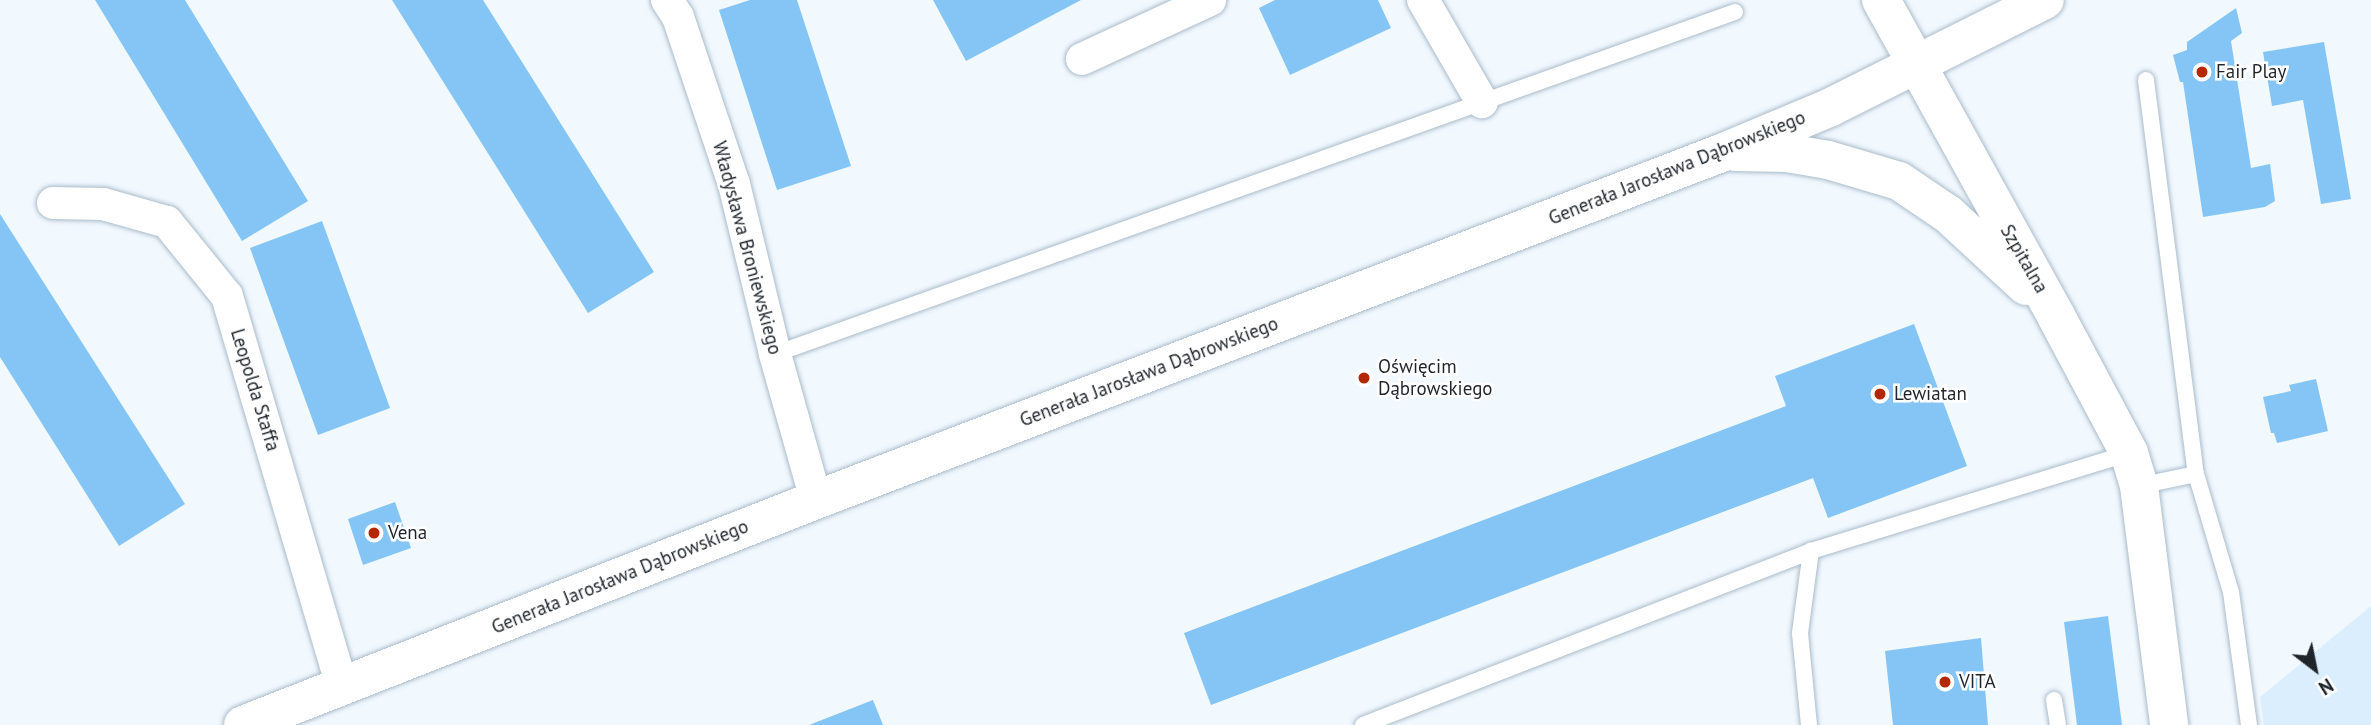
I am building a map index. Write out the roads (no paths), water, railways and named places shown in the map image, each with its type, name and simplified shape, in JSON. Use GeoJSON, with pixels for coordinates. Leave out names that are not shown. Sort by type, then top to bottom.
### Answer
{"type":"FeatureCollection","features":[{"type":"Feature","properties":{"kind":"street","name":"Władysława Broniewskiego"},"geometry":{"type":"LineString","coordinates":[[667,0],[678,17],[734,184],[775,354],[816,499]]}},
{"type":"Feature","properties":{"kind":"street"},"geometry":{"type":"LineString","coordinates":[[1082,59],[1210,0]]}},
{"type":"Feature","properties":{"kind":"street"},"geometry":{"type":"LineString","coordinates":[[1423,0],[1482,102]]}},
{"type":"Feature","properties":{"kind":"street","name":"Szpitalna"},"geometry":{"type":"LineString","coordinates":[[1881,0],[1976,176],[2056,316],[2134,469],[2169,725]]}},
{"type":"Feature","properties":{"kind":"street","name":"Generała Jarosława Dąbrowskiego"},"geometry":{"type":"LineString","coordinates":[[243,725],[816,499],[1724,152],[1831,107],[2046,0]]}},
{"type":"Feature","properties":{"kind":"street"},"geometry":{"type":"LineString","coordinates":[[1724,152],[1787,153],[1828,160],[1899,181],[1948,214],[2056,316]]}},
{"type":"Feature","properties":{"kind":"street","name":"Leopolda Staffa"},"geometry":{"type":"LineString","coordinates":[[53,203],[103,204],[167,222],[226,296],[342,686]]}},
{"type":"Feature","properties":{"kind":"lane"},"geometry":{"type":"LineString","coordinates":[[775,354],[1735,12]]}},
{"type":"Feature","properties":{"kind":"lane"},"geometry":{"type":"LineString","coordinates":[[2146,80],[2196,474],[2231,593],[2249,725]]}},
{"type":"Feature","properties":{"kind":"lane"},"geometry":{"type":"LineString","coordinates":[[1363,725],[1811,551],[2134,469],[2196,474]]}},
{"type":"Feature","properties":{"kind":"lane"},"geometry":{"type":"LineString","coordinates":[[1809,725],[1800,633],[1811,551]]}},
{"type":"Feature","properties":{"kind":"lane"},"geometry":{"type":"LineString","coordinates":[[2054,700],[2057,725]]}},
{"type":"Feature","properties":{"kind":"place","name":"Fair Play"},"geometry":{"type":"Point","coordinates":[2202,72]}},
{"type":"Feature","properties":{"kind":"place","name":"Oświęcim Dąbrowskiego"},"geometry":{"type":"Point","coordinates":[1364,378]}},
{"type":"Feature","properties":{"kind":"place","name":"Lewiatan"},"geometry":{"type":"Point","coordinates":[1880,394]}},
{"type":"Feature","properties":{"kind":"place","name":"Vena"},"geometry":{"type":"Point","coordinates":[374,533]}},
{"type":"Feature","properties":{"kind":"place","name":"VITA"},"geometry":{"type":"Point","coordinates":[1945,682]}}]}
